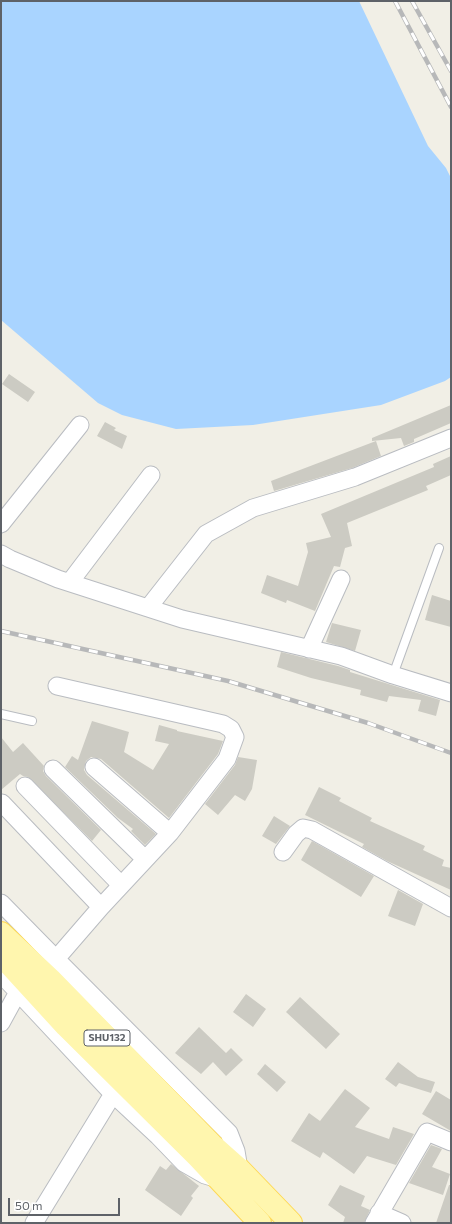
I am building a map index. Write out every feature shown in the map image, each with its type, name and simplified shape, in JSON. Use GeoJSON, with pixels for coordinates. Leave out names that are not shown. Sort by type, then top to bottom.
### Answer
{"type":"FeatureCollection","features":[{"type":"Feature","properties":{"kind":"main road","name":"SHU132"},"geometry":{"type":"LineString","coordinates":[[1,933],[50,979],[205,1151],[219,1180],[260,1223]]}},
{"type":"Feature","properties":{"kind":"main road","name":"SHU132"},"geometry":{"type":"LineString","coordinates":[[1,955],[66,1026],[205,1151],[239,1169],[291,1223]]}},
{"type":"Feature","properties":{"kind":"street"},"geometry":{"type":"LineString","coordinates":[[1,524],[80,425]]}},
{"type":"Feature","properties":{"kind":"street"},"geometry":{"type":"LineString","coordinates":[[148,608],[206,534],[253,508],[355,478],[451,438]]}},
{"type":"Feature","properties":{"kind":"street"},"geometry":{"type":"LineString","coordinates":[[70,582],[151,475]]}},
{"type":"Feature","properties":{"kind":"street"},"geometry":{"type":"LineString","coordinates":[[1,554],[10,559],[70,582],[182,619],[341,656],[393,675],[451,693]]}},
{"type":"Feature","properties":{"kind":"street"},"geometry":{"type":"LineString","coordinates":[[309,649],[341,579]]}},
{"type":"Feature","properties":{"kind":"street"},"geometry":{"type":"LineString","coordinates":[[56,959],[101,906],[170,833],[228,759],[235,737],[231,729],[223,724],[57,686]]}},
{"type":"Feature","properties":{"kind":"street"},"geometry":{"type":"LineString","coordinates":[[94,767],[170,833]]}},
{"type":"Feature","properties":{"kind":"street"},"geometry":{"type":"LineString","coordinates":[[53,769],[145,859]]}},
{"type":"Feature","properties":{"kind":"street"},"geometry":{"type":"LineString","coordinates":[[25,786],[121,885]]}},
{"type":"Feature","properties":{"kind":"street"},"geometry":{"type":"LineString","coordinates":[[2,803],[101,906]]}},
{"type":"Feature","properties":{"kind":"street"},"geometry":{"type":"LineString","coordinates":[[283,852],[296,834],[303,828],[312,830],[451,908]]}},
{"type":"Feature","properties":{"kind":"street"},"geometry":{"type":"LineString","coordinates":[[1,903],[229,1133],[236,1151],[239,1169]]}},
{"type":"Feature","properties":{"kind":"street"},"geometry":{"type":"LineString","coordinates":[[1,974],[113,1094],[158,1136],[184,1163],[205,1175],[219,1180]]}},
{"type":"Feature","properties":{"kind":"street"},"geometry":{"type":"LineString","coordinates":[[1,1023],[18,992]]}},
{"type":"Feature","properties":{"kind":"street"},"geometry":{"type":"LineString","coordinates":[[34,1223],[113,1094]]}},
{"type":"Feature","properties":{"kind":"street"},"geometry":{"type":"LineString","coordinates":[[402,1223],[377,1218],[426,1132],[451,1142]]}},
{"type":"Feature","properties":{"kind":"lane"},"geometry":{"type":"LineString","coordinates":[[393,675],[439,548]]}},
{"type":"Feature","properties":{"kind":"lane"},"geometry":{"type":"LineString","coordinates":[[1,714],[32,722]]}},
{"type":"Feature","properties":{"kind":"water"},"geometry":{"type":"Polygon","coordinates":[[[1,1],[359,1],[428,146],[446,168],[451,178],[451,377],[445,381],[381,405],[253,425],[176,429],[122,415],[98,403],[1,320],[1,1]]]}},
{"type":"Feature","properties":{"kind":"building"},"geometry":{"type":"Polygon","coordinates":[[[9,374],[35,392],[28,402],[2,384],[9,374]]]}},
{"type":"Feature","properties":{"kind":"building"},"geometry":{"type":"Polygon","coordinates":[[[451,405],[451,423],[414,439],[414,442],[404,446],[401,438],[372,441],[372,438],[451,405]]]}},
{"type":"Feature","properties":{"kind":"building"},"geometry":{"type":"Polygon","coordinates":[[[105,422],[116,428],[114,430],[127,436],[122,449],[97,436],[105,422]]]}},
{"type":"Feature","properties":{"kind":"building"},"geometry":{"type":"Polygon","coordinates":[[[376,441],[381,456],[352,468],[274,491],[271,481],[376,441]]]}},
{"type":"Feature","properties":{"kind":"building"},"geometry":{"type":"Polygon","coordinates":[[[451,456],[451,475],[426,486],[428,490],[347,523],[352,546],[345,548],[340,567],[334,566],[315,611],[287,600],[286,603],[261,593],[267,575],[298,586],[308,552],[306,543],[331,537],[321,514],[434,467],[433,464],[451,456]]]}},
{"type":"Feature","properties":{"kind":"building"},"geometry":{"type":"Polygon","coordinates":[[[432,595],[451,601],[451,627],[425,620],[432,595]]]}},
{"type":"Feature","properties":{"kind":"building"},"geometry":{"type":"Polygon","coordinates":[[[332,623],[361,630],[355,651],[326,642],[332,623]]]}},
{"type":"Feature","properties":{"kind":"building"},"geometry":{"type":"Polygon","coordinates":[[[281,652],[338,666],[350,670],[350,672],[440,700],[436,716],[418,711],[421,700],[389,696],[387,702],[360,695],[361,690],[311,678],[277,667],[281,652]]]}},
{"type":"Feature","properties":{"kind":"building"},"geometry":{"type":"Polygon","coordinates":[[[92,721],[129,732],[124,752],[153,770],[169,744],[155,741],[159,725],[177,731],[223,741],[218,754],[169,818],[101,759],[91,757],[86,761],[84,770],[87,775],[156,834],[145,845],[131,831],[133,829],[118,818],[65,767],[72,756],[78,760],[92,721]]]}},
{"type":"Feature","properties":{"kind":"building"},"geometry":{"type":"Polygon","coordinates":[[[1,737],[13,752],[23,743],[44,766],[43,771],[46,776],[101,830],[92,841],[28,777],[20,774],[1,790],[1,737]]]}},
{"type":"Feature","properties":{"kind":"building"},"geometry":{"type":"Polygon","coordinates":[[[238,757],[257,760],[252,789],[245,801],[235,795],[218,815],[205,804],[235,765],[238,757]]]}},
{"type":"Feature","properties":{"kind":"building"},"geometry":{"type":"Polygon","coordinates":[[[319,787],[341,798],[339,801],[372,818],[370,821],[425,846],[423,850],[444,860],[442,866],[451,868],[451,890],[387,861],[362,847],[364,844],[305,815],[319,787]]]}},
{"type":"Feature","properties":{"kind":"building"},"geometry":{"type":"Polygon","coordinates":[[[274,816],[290,826],[276,844],[262,836],[274,816]]]}},
{"type":"Feature","properties":{"kind":"building"},"geometry":{"type":"Polygon","coordinates":[[[312,841],[374,876],[361,897],[301,860],[312,841]]]}},
{"type":"Feature","properties":{"kind":"building"},"geometry":{"type":"Polygon","coordinates":[[[398,890],[423,904],[415,926],[388,916],[398,890]]]}},
{"type":"Feature","properties":{"kind":"building"},"geometry":{"type":"Polygon","coordinates":[[[246,994],[266,1009],[253,1027],[233,1012],[246,994]]]}},
{"type":"Feature","properties":{"kind":"building"},"geometry":{"type":"Polygon","coordinates":[[[300,997],[340,1034],[326,1049],[286,1012],[300,997]]]}},
{"type":"Feature","properties":{"kind":"building"},"geometry":{"type":"Polygon","coordinates":[[[199,1027],[226,1053],[231,1048],[243,1060],[226,1076],[213,1062],[201,1074],[175,1053],[199,1027]]]}},
{"type":"Feature","properties":{"kind":"building"},"geometry":{"type":"Polygon","coordinates":[[[398,1062],[418,1077],[435,1082],[431,1093],[399,1083],[396,1087],[385,1079],[398,1062]]]}},
{"type":"Feature","properties":{"kind":"building"},"geometry":{"type":"Polygon","coordinates":[[[265,1064],[286,1082],[277,1092],[257,1074],[265,1064]]]}},
{"type":"Feature","properties":{"kind":"building"},"geometry":{"type":"Polygon","coordinates":[[[345,1089],[370,1108],[355,1127],[389,1139],[393,1127],[414,1134],[396,1165],[367,1156],[354,1174],[323,1152],[320,1158],[291,1141],[309,1113],[320,1121],[345,1089]]]}},
{"type":"Feature","properties":{"kind":"building"},"geometry":{"type":"Polygon","coordinates":[[[436,1091],[451,1100],[451,1131],[422,1114],[436,1091]]]}},
{"type":"Feature","properties":{"kind":"building"},"geometry":{"type":"Polygon","coordinates":[[[431,1145],[442,1149],[432,1167],[450,1174],[443,1195],[409,1183],[431,1145]]]}},
{"type":"Feature","properties":{"kind":"building"},"geometry":{"type":"Polygon","coordinates":[[[171,1164],[199,1186],[191,1196],[193,1198],[181,1216],[145,1190],[160,1166],[166,1170],[171,1164]]]}},
{"type":"Feature","properties":{"kind":"building"},"geometry":{"type":"Polygon","coordinates":[[[340,1185],[365,1196],[361,1206],[370,1210],[364,1223],[343,1223],[345,1217],[328,1205],[340,1185]]]}},
{"type":"Feature","properties":{"kind":"building"},"geometry":{"type":"Polygon","coordinates":[[[449,1185],[451,1185],[451,1223],[436,1223],[449,1185]]]}},
{"type":"Feature","properties":{"kind":"railway"},"geometry":{"type":"LineString","coordinates":[[395,1],[451,107]]}},
{"type":"Feature","properties":{"kind":"railway"},"geometry":{"type":"LineString","coordinates":[[412,1],[451,71]]}},
{"type":"Feature","properties":{"kind":"railway"},"geometry":{"type":"LineString","coordinates":[[1,631],[228,681],[368,723],[451,753]]}}]}
